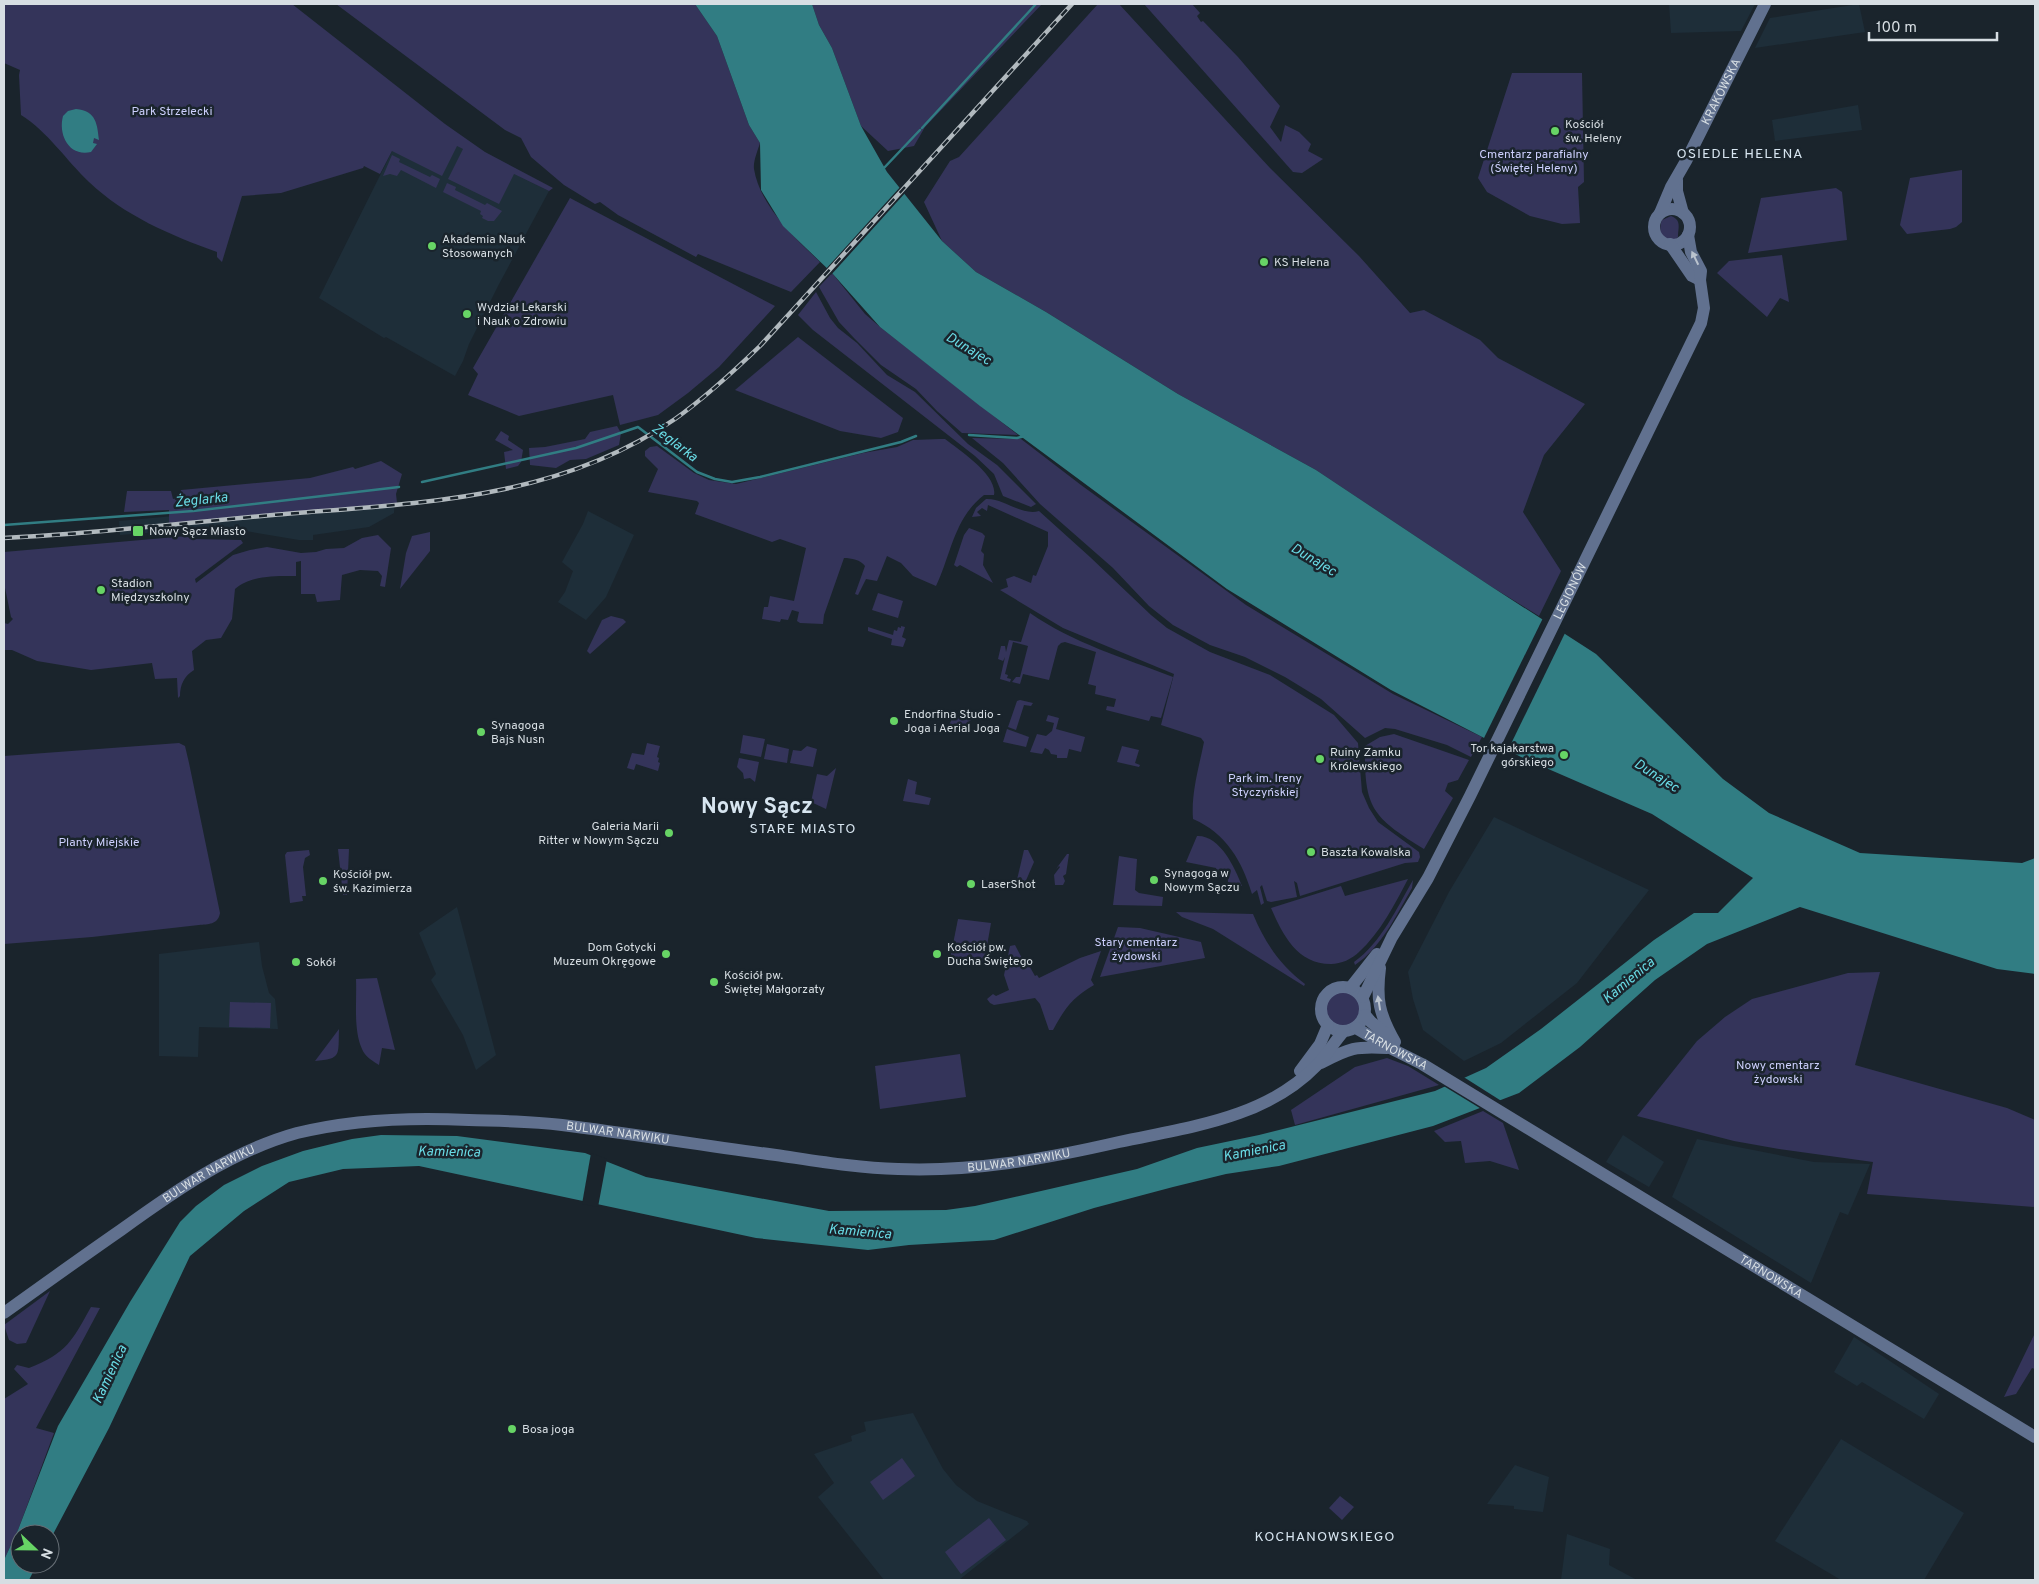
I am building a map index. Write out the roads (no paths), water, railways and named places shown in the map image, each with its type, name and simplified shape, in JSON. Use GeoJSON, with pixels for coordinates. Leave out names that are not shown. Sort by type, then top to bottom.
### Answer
{"type":"FeatureCollection","features":[{"type":"Feature","properties":{"kind":"main road","name":"KRAKOWSKA"},"geometry":{"type":"LineString","coordinates":[[1660,214],[1671,187],[1677,180],[1765,4]]}},
{"type":"Feature","properties":{"kind":"main road"},"geometry":{"type":"LineString","coordinates":[[1677,180],[1677,191],[1683,213],[1688,220],[1691,252],[1701,271],[1700,280],[1692,276],[1670,244],[1659,239],[1655,231],[1655,222],[1660,214],[1669,209],[1683,213]]}},
{"type":"Feature","properties":{"kind":"main road"},"geometry":{"type":"LineString","coordinates":[[1670,244],[1680,242],[1688,235]]}},
{"type":"Feature","properties":{"kind":"main road","name":"LEGIONÓW"},"geometry":{"type":"LineString","coordinates":[[1363,998],[1392,937],[1428,878],[1470,796],[1701,323],[1704,301],[1700,280]]}},
{"type":"Feature","properties":{"kind":"main road","name":"LEGIONÓW"},"geometry":{"type":"LineString","coordinates":[[1351,987],[1392,937]]}},
{"type":"Feature","properties":{"kind":"main road"},"geometry":{"type":"LineString","coordinates":[[1317,1065],[1350,1049],[1392,1045],[1378,1005],[1381,961]]}},
{"type":"Feature","properties":{"kind":"main road"},"geometry":{"type":"LineString","coordinates":[[1351,987],[1363,998],[1366,1009],[1365,1015],[1360,1024],[1350,1030],[1337,1030],[1328,1025],[1322,1017],[1323,999],[1330,991],[1336,988],[1351,987]]}},
{"type":"Feature","properties":{"kind":"main road","name":"TARNOWSKA"},"geometry":{"type":"LineString","coordinates":[[1365,1015],[1392,1045]]}},
{"type":"Feature","properties":{"kind":"main road","name":"BULWAR NARWIKU"},"geometry":{"type":"LineString","coordinates":[[1273,1099],[1311,1058],[1323,1038],[1328,1025]]}},
{"type":"Feature","properties":{"kind":"main road","name":"TARNOWSKA"},"geometry":{"type":"LineString","coordinates":[[1350,1030],[1392,1045],[2035,1437]]}},
{"type":"Feature","properties":{"kind":"main road","name":"BULWAR NARWIKU"},"geometry":{"type":"LineString","coordinates":[[4,1313],[195,1178],[254,1149],[295,1134],[382,1119],[420,1118],[542,1123],[868,1168],[948,1169],[1000,1166],[1054,1157],[1216,1120],[1253,1109],[1273,1099],[1292,1086],[1317,1065],[1350,1030]]}},
{"type":"Feature","properties":{"kind":"water"},"geometry":{"type":"Polygon","coordinates":[[[695,4],[812,4],[819,25],[832,48],[861,126],[887,172],[942,241],[976,272],[1046,312],[1178,394],[1316,470],[1596,654],[1723,779],[1769,813],[1860,853],[2022,863],[2035,858],[2035,974],[1997,969],[1800,907],[1707,944],[1655,980],[1580,1047],[1519,1093],[1433,1126],[1279,1166],[1226,1174],[1173,1187],[1094,1208],[994,1240],[909,1245],[868,1250],[756,1238],[419,1166],[343,1169],[289,1182],[244,1211],[190,1256],[109,1428],[58,1524],[20,1524],[58,1426],[130,1302],[180,1222],[196,1206],[224,1185],[262,1166],[303,1151],[352,1139],[381,1135],[457,1136],[585,1153],[646,1177],[829,1211],[946,1210],[975,1206],[1137,1169],[1197,1148],[1259,1135],[1435,1091],[1486,1068],[1541,1029],[1654,940],[1694,913],[1718,913],[1753,878],[1652,814],[1523,758],[1391,690],[1227,589],[980,406],[880,327],[832,273],[783,226],[761,190],[760,143],[749,125],[717,36],[695,4]]]}},
{"type":"Feature","properties":{"kind":"water"},"geometry":{"type":"Polygon","coordinates":[[[83,110],[95,120],[99,140],[94,138],[93,143],[97,144],[91,152],[83,153],[71,148],[64,137],[62,130],[63,116],[68,111],[83,110]]]}},
{"type":"Feature","properties":{"kind":"water"},"geometry":{"type":"Polygon","coordinates":[[[10,1547],[10,1574],[32,1574],[29,1580],[4,1580],[4,1560],[10,1547]]]}},
{"type":"Feature","properties":{"kind":"waterway"},"geometry":{"type":"LineString","coordinates":[[922,128],[1036,4]]}},
{"type":"Feature","properties":{"kind":"waterway"},"geometry":{"type":"LineString","coordinates":[[883,169],[920,130]]}},
{"type":"Feature","properties":{"kind":"waterway","name":"Żeglarka"},"geometry":{"type":"LineString","coordinates":[[422,482],[576,448],[638,427],[697,472],[715,479],[732,482],[760,477],[901,442],[916,436]]}},
{"type":"Feature","properties":{"kind":"waterway","name":"Żeglarka"},"geometry":{"type":"LineString","coordinates":[[969,435],[1017,438],[1025,436]]}},
{"type":"Feature","properties":{"kind":"waterway","name":"Żeglarka"},"geometry":{"type":"LineString","coordinates":[[4,525],[193,511],[399,487]]}},
{"type":"Feature","properties":{"kind":"railway"},"geometry":{"type":"LineString","coordinates":[[4,538],[378,507],[481,494],[532,483],[581,467],[629,446],[686,411],[760,346],[1072,4]]}},
{"type":"Feature","properties":{"kind":"place","name":"Kościół św. Heleny"},"geometry":{"type":"Point","coordinates":[1555,131]}},
{"type":"Feature","properties":{"kind":"place","name":"Akademia Nauk Stosowanych"},"geometry":{"type":"Point","coordinates":[432,246]}},
{"type":"Feature","properties":{"kind":"place","name":"KS Helena"},"geometry":{"type":"Point","coordinates":[1264,262]}},
{"type":"Feature","properties":{"kind":"place","name":"Wydział Lekarski i Nauk o Zdrowiu"},"geometry":{"type":"Point","coordinates":[467,314]}},
{"type":"Feature","properties":{"kind":"place","name":"Nowy Sącz Miasto"},"geometry":{"type":"Point","coordinates":[138,531]}},
{"type":"Feature","properties":{"kind":"place","name":"Stadion Międzyszkolny"},"geometry":{"type":"Point","coordinates":[101,590]}},
{"type":"Feature","properties":{"kind":"place","name":"Endorfina Studio - Joga i Aerial Joga"},"geometry":{"type":"Point","coordinates":[894,721]}},
{"type":"Feature","properties":{"kind":"place","name":"Synagoga Bajs Nusn"},"geometry":{"type":"Point","coordinates":[481,732]}},
{"type":"Feature","properties":{"kind":"place","name":"Tor kajakarstwa górskiego"},"geometry":{"type":"Point","coordinates":[1564,755]}},
{"type":"Feature","properties":{"kind":"place","name":"Ruiny Zamku Królewskiego"},"geometry":{"type":"Point","coordinates":[1320,759]}},
{"type":"Feature","properties":{"kind":"place","name":"Galeria Marii Ritter w Nowym Sączu"},"geometry":{"type":"Point","coordinates":[669,833]}},
{"type":"Feature","properties":{"kind":"place","name":"Baszta Kowalska"},"geometry":{"type":"Point","coordinates":[1311,852]}},
{"type":"Feature","properties":{"kind":"place","name":"Synagoga w Nowym Sączu"},"geometry":{"type":"Point","coordinates":[1154,880]}},
{"type":"Feature","properties":{"kind":"place","name":"Kościół pw. św. Kazimierza"},"geometry":{"type":"Point","coordinates":[323,881]}},
{"type":"Feature","properties":{"kind":"place","name":"LaserShot"},"geometry":{"type":"Point","coordinates":[971,884]}},
{"type":"Feature","properties":{"kind":"place","name":"Dom Gotycki Muzeum Okręgowe"},"geometry":{"type":"Point","coordinates":[666,954]}},
{"type":"Feature","properties":{"kind":"place","name":"Kościół pw. Ducha Świętego"},"geometry":{"type":"Point","coordinates":[937,954]}},
{"type":"Feature","properties":{"kind":"place","name":"Sokół"},"geometry":{"type":"Point","coordinates":[296,962]}},
{"type":"Feature","properties":{"kind":"place","name":"Kościół pw. Świętej Małgorzaty"},"geometry":{"type":"Point","coordinates":[714,982]}},
{"type":"Feature","properties":{"kind":"place","name":"Bosa joga"},"geometry":{"type":"Point","coordinates":[512,1429]}},
{"type":"Feature","properties":{"kind":"district","name":"OSIEDLE HELENA"},"geometry":{"type":"Point","coordinates":[1740,153]}},
{"type":"Feature","properties":{"kind":"district","name":"Nowy Sącz"},"geometry":{"type":"Point","coordinates":[757,805]}},
{"type":"Feature","properties":{"kind":"district","name":"STARE MIASTO"},"geometry":{"type":"Point","coordinates":[803,828]}},
{"type":"Feature","properties":{"kind":"district","name":"KOCHANOWSKIEGO"},"geometry":{"type":"Point","coordinates":[1325,1536]}},
{"type":"Feature","properties":{"kind":"park label","name":"Park Strzelecki"},"geometry":{"type":"Point","coordinates":[172,111]}},
{"type":"Feature","properties":{"kind":"park label","name":"Cmentarz parafialny (Świętej Heleny)"},"geometry":{"type":"Point","coordinates":[1534,161]}},
{"type":"Feature","properties":{"kind":"park label","name":"Park im. Ireny Styczyńskiej"},"geometry":{"type":"Point","coordinates":[1265,785]}},
{"type":"Feature","properties":{"kind":"park label","name":"Planty Miejskie"},"geometry":{"type":"Point","coordinates":[99,842]}},
{"type":"Feature","properties":{"kind":"park label","name":"Stary cmentarz żydowski"},"geometry":{"type":"Point","coordinates":[1136,949]}},
{"type":"Feature","properties":{"kind":"park label","name":"Nowy cmentarz żydowski"},"geometry":{"type":"Point","coordinates":[1778,1072]}},
{"type":"Feature","properties":{"kind":"water label","name":"Dunajec"},"geometry":{"type":"Point","coordinates":[969,348]}},
{"type":"Feature","properties":{"kind":"water label","name":"Dunajec"},"geometry":{"type":"Point","coordinates":[1314,559]}},
{"type":"Feature","properties":{"kind":"water label","name":"Dunajec"},"geometry":{"type":"Point","coordinates":[1657,775]}},
{"type":"Feature","properties":{"kind":"water label","name":"Kamienica"},"geometry":{"type":"Point","coordinates":[1628,980]}},
{"type":"Feature","properties":{"kind":"water label","name":"Kamienica"},"geometry":{"type":"Point","coordinates":[1254,1150]}},
{"type":"Feature","properties":{"kind":"water label","name":"Kamienica"},"geometry":{"type":"Point","coordinates":[449,1151]}},
{"type":"Feature","properties":{"kind":"water label","name":"Kamienica"},"geometry":{"type":"Point","coordinates":[860,1231]}},
{"type":"Feature","properties":{"kind":"water label","name":"Kamienica"},"geometry":{"type":"Point","coordinates":[109,1374]}}]}
